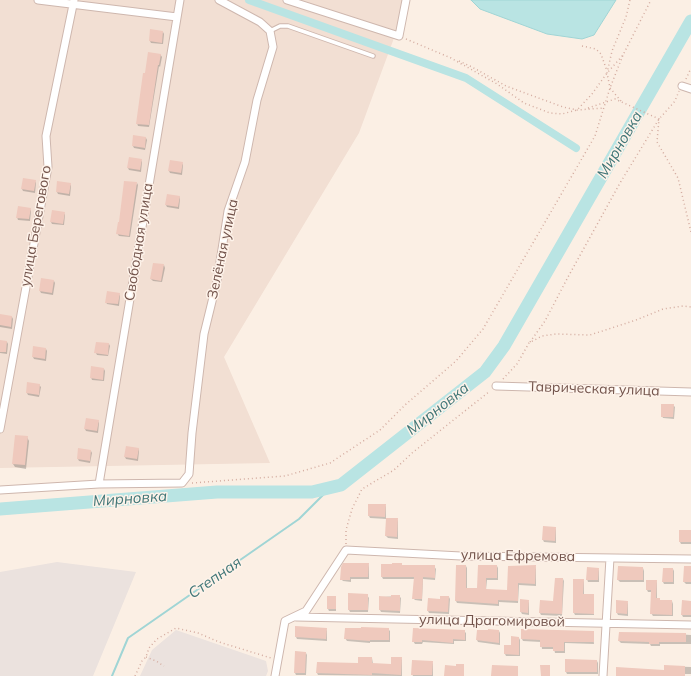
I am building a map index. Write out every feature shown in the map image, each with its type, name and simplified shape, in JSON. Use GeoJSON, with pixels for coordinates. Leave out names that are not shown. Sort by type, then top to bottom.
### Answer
{"type":"FeatureCollection","features":[{"type":"Feature","properties":{"kind":"street"},"geometry":{"type":"LineString","coordinates":[[38,0],[74,2],[177,17]]}},
{"type":"Feature","properties":{"kind":"street","name":"Свободная улица"},"geometry":{"type":"LineString","coordinates":[[99,484],[180,0]]}},
{"type":"Feature","properties":{"kind":"street"},"geometry":{"type":"LineString","coordinates":[[219,0],[260,22],[270,31]]}},
{"type":"Feature","properties":{"kind":"street"},"geometry":{"type":"LineString","coordinates":[[287,0],[399,36],[406,0]]}},
{"type":"Feature","properties":{"kind":"street","name":"улица Берегового"},"geometry":{"type":"LineString","coordinates":[[0,429],[48,167],[46,136],[74,2]]}},
{"type":"Feature","properties":{"kind":"street","name":"Зелёная улица"},"geometry":{"type":"LineString","coordinates":[[182,483],[189,474],[192,433],[204,334],[217,281],[228,211],[245,162],[257,100],[273,47],[270,31]]}},
{"type":"Feature","properties":{"kind":"street"},"geometry":{"type":"LineString","coordinates":[[682,86],[691,89]]}},
{"type":"Feature","properties":{"kind":"street","name":"Таврическая улица"},"geometry":{"type":"LineString","coordinates":[[496,386],[691,392]]}},
{"type":"Feature","properties":{"kind":"street"},"geometry":{"type":"LineString","coordinates":[[0,490],[99,484],[182,483]]}},
{"type":"Feature","properties":{"kind":"street"},"geometry":{"type":"LineString","coordinates":[[276,676],[285,622],[306,611],[346,550]]}},
{"type":"Feature","properties":{"kind":"street","name":"улица Ефремова"},"geometry":{"type":"LineString","coordinates":[[346,550],[461,556],[691,559]]}},
{"type":"Feature","properties":{"kind":"street"},"geometry":{"type":"LineString","coordinates":[[603,676],[610,558]]}},
{"type":"Feature","properties":{"kind":"street","name":"улица Драгомировой"},"geometry":{"type":"LineString","coordinates":[[294,617],[691,625]]}},
{"type":"Feature","properties":{"kind":"lane"},"geometry":{"type":"LineString","coordinates":[[270,31],[280,26],[288,26],[373,56]]}},
{"type":"Feature","properties":{"kind":"path"},"geometry":{"type":"LineString","coordinates":[[607,73],[612,51],[626,17],[630,0]]}},
{"type":"Feature","properties":{"kind":"path"},"geometry":{"type":"LineString","coordinates":[[182,483],[285,476],[330,463],[380,430],[405,405],[456,361],[483,329],[595,136],[610,88],[623,55],[652,0]]}},
{"type":"Feature","properties":{"kind":"path"},"geometry":{"type":"LineString","coordinates":[[399,36],[472,67],[506,86]]}},
{"type":"Feature","properties":{"kind":"path"},"geometry":{"type":"LineString","coordinates":[[582,46],[596,49],[601,54],[610,88],[622,103]]}},
{"type":"Feature","properties":{"kind":"path"},"geometry":{"type":"LineString","coordinates":[[577,110],[592,94],[607,73],[623,55]]}},
{"type":"Feature","properties":{"kind":"path"},"geometry":{"type":"LineString","coordinates":[[452,58],[497,84],[524,103],[550,113],[562,114],[588,108],[615,99],[659,119]]}},
{"type":"Feature","properties":{"kind":"path"},"geometry":{"type":"LineString","coordinates":[[346,550],[346,530],[352,509],[362,490],[394,470],[412,453],[496,386],[517,364],[529,343],[546,321],[594,228],[659,119],[674,100],[691,68]]}},
{"type":"Feature","properties":{"kind":"path"},"geometry":{"type":"LineString","coordinates":[[497,84],[563,107],[577,110]]}},
{"type":"Feature","properties":{"kind":"path"},"geometry":{"type":"LineString","coordinates":[[588,108],[604,108]]}},
{"type":"Feature","properties":{"kind":"path"},"geometry":{"type":"LineString","coordinates":[[659,119],[657,142],[678,178],[691,232]]}},
{"type":"Feature","properties":{"kind":"path"},"geometry":{"type":"LineString","coordinates":[[529,343],[542,336],[556,334],[590,335],[636,320],[663,309],[682,306],[691,307]]}},
{"type":"Feature","properties":{"kind":"path"},"geometry":{"type":"LineString","coordinates":[[135,676],[142,661],[146,657],[149,648],[157,638],[176,628],[198,633],[219,642],[278,660]]}},
{"type":"Feature","properties":{"kind":"path"},"geometry":{"type":"LineString","coordinates":[[146,657],[164,666]]}},
{"type":"Feature","properties":{"kind":"shaded area"},"geometry":{"type":"Polygon","coordinates":[[[0,0],[408,0],[359,133],[224,357],[270,463],[0,468],[0,0]]]}},
{"type":"Feature","properties":{"kind":"shaded area"},"geometry":{"type":"Polygon","coordinates":[[[57,562],[136,572],[93,676],[0,676],[0,572],[57,562]]]}},
{"type":"Feature","properties":{"kind":"shaded area"},"geometry":{"type":"Polygon","coordinates":[[[176,630],[266,661],[268,671],[266,676],[140,676],[152,650],[176,630]]]}},
{"type":"Feature","properties":{"kind":"water"},"geometry":{"type":"Polygon","coordinates":[[[471,0],[616,0],[594,35],[582,39],[547,34],[480,9],[471,0]]]}},
{"type":"Feature","properties":{"kind":"building"},"geometry":{"type":"Polygon","coordinates":[[[150,29],[163,31],[162,43],[149,41],[150,29]]]}},
{"type":"Feature","properties":{"kind":"building"},"geometry":{"type":"Polygon","coordinates":[[[148,52],[161,54],[149,125],[136,124],[143,73],[145,73],[148,52]]]}},
{"type":"Feature","properties":{"kind":"building"},"geometry":{"type":"Polygon","coordinates":[[[133,135],[146,137],[145,148],[132,146],[133,135]]]}},
{"type":"Feature","properties":{"kind":"building"},"geometry":{"type":"Polygon","coordinates":[[[129,157],[142,159],[140,170],[127,168],[129,157]]]}},
{"type":"Feature","properties":{"kind":"building"},"geometry":{"type":"Polygon","coordinates":[[[170,160],[183,162],[181,173],[168,171],[170,160]]]}},
{"type":"Feature","properties":{"kind":"building"},"geometry":{"type":"Polygon","coordinates":[[[23,178],[36,180],[34,191],[21,189],[23,178]]]}},
{"type":"Feature","properties":{"kind":"building"},"geometry":{"type":"Polygon","coordinates":[[[57,181],[71,183],[69,194],[56,192],[57,181]]]}},
{"type":"Feature","properties":{"kind":"building"},"geometry":{"type":"Polygon","coordinates":[[[124,181],[137,182],[129,236],[116,234],[124,181]]]}},
{"type":"Feature","properties":{"kind":"building"},"geometry":{"type":"Polygon","coordinates":[[[167,194],[180,196],[178,207],[165,205],[167,194]]]}},
{"type":"Feature","properties":{"kind":"building"},"geometry":{"type":"Polygon","coordinates":[[[18,206],[31,208],[29,219],[16,218],[18,206]]]}},
{"type":"Feature","properties":{"kind":"building"},"geometry":{"type":"Polygon","coordinates":[[[52,210],[65,212],[63,224],[50,222],[52,210]]]}},
{"type":"Feature","properties":{"kind":"building"},"geometry":{"type":"Polygon","coordinates":[[[153,263],[164,264],[161,281],[150,279],[153,263]]]}},
{"type":"Feature","properties":{"kind":"building"},"geometry":{"type":"Polygon","coordinates":[[[41,278],[54,280],[52,293],[39,291],[41,278]]]}},
{"type":"Feature","properties":{"kind":"building"},"geometry":{"type":"Polygon","coordinates":[[[107,291],[120,293],[118,304],[105,303],[107,291]]]}},
{"type":"Feature","properties":{"kind":"building"},"geometry":{"type":"Polygon","coordinates":[[[0,314],[12,316],[11,327],[0,325],[0,314]]]}},
{"type":"Feature","properties":{"kind":"building"},"geometry":{"type":"Polygon","coordinates":[[[0,340],[7,341],[6,352],[0,352],[0,340]]]}},
{"type":"Feature","properties":{"kind":"building"},"geometry":{"type":"Polygon","coordinates":[[[96,342],[109,343],[108,355],[94,353],[96,342]]]}},
{"type":"Feature","properties":{"kind":"building"},"geometry":{"type":"Polygon","coordinates":[[[33,346],[46,348],[45,359],[32,357],[33,346]]]}},
{"type":"Feature","properties":{"kind":"building"},"geometry":{"type":"Polygon","coordinates":[[[91,366],[104,368],[103,380],[90,378],[91,366]]]}},
{"type":"Feature","properties":{"kind":"building"},"geometry":{"type":"Polygon","coordinates":[[[27,382],[40,384],[39,395],[26,393],[27,382]]]}},
{"type":"Feature","properties":{"kind":"building"},"geometry":{"type":"Polygon","coordinates":[[[661,404],[674,404],[673,417],[661,417],[661,404]]]}},
{"type":"Feature","properties":{"kind":"building"},"geometry":{"type":"Polygon","coordinates":[[[86,418],[99,420],[97,431],[84,429],[86,418]]]}},
{"type":"Feature","properties":{"kind":"building"},"geometry":{"type":"Polygon","coordinates":[[[15,435],[28,436],[25,465],[12,464],[15,435]]]}},
{"type":"Feature","properties":{"kind":"building"},"geometry":{"type":"Polygon","coordinates":[[[126,446],[139,448],[137,459],[124,457],[126,446]]]}},
{"type":"Feature","properties":{"kind":"building"},"geometry":{"type":"Polygon","coordinates":[[[78,448],[91,450],[90,461],[77,459],[78,448]]]}},
{"type":"Feature","properties":{"kind":"building"},"geometry":{"type":"Polygon","coordinates":[[[368,504],[386,504],[385,517],[368,516],[368,504]]]}},
{"type":"Feature","properties":{"kind":"building"},"geometry":{"type":"Polygon","coordinates":[[[386,518],[398,518],[397,537],[385,536],[386,518]]]}},
{"type":"Feature","properties":{"kind":"building"},"geometry":{"type":"Polygon","coordinates":[[[543,526],[556,527],[555,541],[542,540],[543,526]]]}},
{"type":"Feature","properties":{"kind":"building"},"geometry":{"type":"Polygon","coordinates":[[[679,530],[691,530],[691,542],[679,542],[679,530]]]}},
{"type":"Feature","properties":{"kind":"building"},"geometry":{"type":"Polygon","coordinates":[[[343,563],[369,563],[368,577],[350,577],[350,580],[340,580],[341,567],[343,563]]]}},
{"type":"Feature","properties":{"kind":"building"},"geometry":{"type":"Polygon","coordinates":[[[402,563],[402,565],[435,565],[435,578],[423,577],[422,599],[412,599],[414,577],[381,577],[381,564],[402,563]]]}},
{"type":"Feature","properties":{"kind":"building"},"geometry":{"type":"Polygon","coordinates":[[[456,565],[466,565],[466,588],[477,588],[478,565],[497,565],[497,578],[486,578],[486,589],[507,590],[508,566],[536,565],[535,584],[518,583],[518,601],[498,600],[498,604],[455,601],[456,565]]]}},
{"type":"Feature","properties":{"kind":"building"},"geometry":{"type":"Polygon","coordinates":[[[618,566],[643,567],[643,580],[617,580],[618,566]]]}},
{"type":"Feature","properties":{"kind":"building"},"geometry":{"type":"Polygon","coordinates":[[[684,566],[691,566],[691,582],[683,582],[684,566]]]}},
{"type":"Feature","properties":{"kind":"building"},"geometry":{"type":"Polygon","coordinates":[[[587,567],[599,568],[598,580],[586,580],[587,567]]]}},
{"type":"Feature","properties":{"kind":"building"},"geometry":{"type":"Polygon","coordinates":[[[663,568],[673,568],[673,582],[662,582],[663,568]]]}},
{"type":"Feature","properties":{"kind":"building"},"geometry":{"type":"Polygon","coordinates":[[[555,578],[563,578],[562,614],[539,613],[540,600],[553,601],[555,578]]]}},
{"type":"Feature","properties":{"kind":"building"},"geometry":{"type":"Polygon","coordinates":[[[573,579],[584,579],[583,594],[594,594],[594,614],[573,613],[573,579]]]}},
{"type":"Feature","properties":{"kind":"building"},"geometry":{"type":"Polygon","coordinates":[[[646,580],[657,580],[656,598],[660,598],[660,600],[672,600],[672,615],[650,614],[651,590],[646,590],[646,580]]]}},
{"type":"Feature","properties":{"kind":"building"},"geometry":{"type":"Polygon","coordinates":[[[348,593],[368,594],[368,610],[348,610],[348,593]]]}},
{"type":"Feature","properties":{"kind":"building"},"geometry":{"type":"Polygon","coordinates":[[[391,595],[400,595],[400,611],[379,610],[379,596],[391,597],[391,595]]]}},
{"type":"Feature","properties":{"kind":"building"},"geometry":{"type":"Polygon","coordinates":[[[327,596],[336,596],[336,609],[327,609],[327,596]]]}},
{"type":"Feature","properties":{"kind":"building"},"geometry":{"type":"Polygon","coordinates":[[[440,596],[449,596],[448,612],[427,611],[428,598],[440,599],[440,596]]]}},
{"type":"Feature","properties":{"kind":"building"},"geometry":{"type":"Polygon","coordinates":[[[520,599],[529,600],[528,613],[520,612],[520,599]]]}},
{"type":"Feature","properties":{"kind":"building"},"geometry":{"type":"Polygon","coordinates":[[[616,600],[628,601],[627,614],[616,613],[616,600]]]}},
{"type":"Feature","properties":{"kind":"building"},"geometry":{"type":"Polygon","coordinates":[[[682,600],[691,601],[691,615],[681,615],[682,600]]]}},
{"type":"Feature","properties":{"kind":"building"},"geometry":{"type":"Polygon","coordinates":[[[295,626],[327,628],[326,639],[295,637],[295,626]]]}},
{"type":"Feature","properties":{"kind":"building"},"geometry":{"type":"Polygon","coordinates":[[[345,628],[389,628],[389,640],[370,641],[344,639],[345,628]]]}},
{"type":"Feature","properties":{"kind":"building"},"geometry":{"type":"Polygon","coordinates":[[[413,628],[465,630],[465,640],[453,639],[453,643],[422,640],[422,642],[412,642],[413,628]]]}},
{"type":"Feature","properties":{"kind":"building"},"geometry":{"type":"Polygon","coordinates":[[[521,629],[594,631],[594,642],[564,642],[564,651],[553,651],[553,647],[540,647],[540,640],[521,639],[521,629]]]}},
{"type":"Feature","properties":{"kind":"building"},"geometry":{"type":"Polygon","coordinates":[[[477,630],[499,630],[499,643],[476,640],[477,630]]]}},
{"type":"Feature","properties":{"kind":"building"},"geometry":{"type":"Polygon","coordinates":[[[619,632],[686,633],[686,642],[659,642],[659,644],[649,644],[649,642],[618,641],[619,632]]]}},
{"type":"Feature","properties":{"kind":"building"},"geometry":{"type":"Polygon","coordinates":[[[511,636],[519,637],[519,655],[504,654],[504,645],[511,645],[511,636]]]}},
{"type":"Feature","properties":{"kind":"building"},"geometry":{"type":"Polygon","coordinates":[[[295,651],[306,652],[305,673],[294,673],[295,651]]]}},
{"type":"Feature","properties":{"kind":"building"},"geometry":{"type":"Polygon","coordinates":[[[358,657],[372,657],[372,663],[391,664],[391,657],[402,657],[401,675],[372,673],[372,675],[316,673],[317,662],[358,663],[358,657]]]}},
{"type":"Feature","properties":{"kind":"building"},"geometry":{"type":"Polygon","coordinates":[[[565,659],[597,660],[597,672],[565,672],[565,659]]]}},
{"type":"Feature","properties":{"kind":"building"},"geometry":{"type":"Polygon","coordinates":[[[412,660],[433,661],[432,675],[411,675],[412,660]]]}},
{"type":"Feature","properties":{"kind":"building"},"geometry":{"type":"Polygon","coordinates":[[[456,664],[464,664],[464,676],[444,676],[445,665],[456,666],[456,664]]]}},
{"type":"Feature","properties":{"kind":"building"},"geometry":{"type":"Polygon","coordinates":[[[492,665],[518,666],[518,676],[491,676],[492,665]]]}},
{"type":"Feature","properties":{"kind":"building"},"geometry":{"type":"Polygon","coordinates":[[[540,665],[550,665],[550,676],[541,676],[540,665]]]}},
{"type":"Feature","properties":{"kind":"building"},"geometry":{"type":"Polygon","coordinates":[[[664,665],[685,666],[685,676],[616,676],[616,667],[664,670],[664,665]]]}},
{"type":"Feature","properties":{"kind":"waterway"},"geometry":{"type":"LineString","coordinates":[[249,0],[466,78],[576,148]]}},
{"type":"Feature","properties":{"kind":"waterway","name":"Мирновка"},"geometry":{"type":"LineString","coordinates":[[0,509],[217,492],[312,492],[341,485],[485,372],[504,346],[691,21]]}},
{"type":"Feature","properties":{"kind":"waterway","name":"Степная"},"geometry":{"type":"LineString","coordinates":[[112,676],[128,638],[299,519],[330,488]]}}]}
